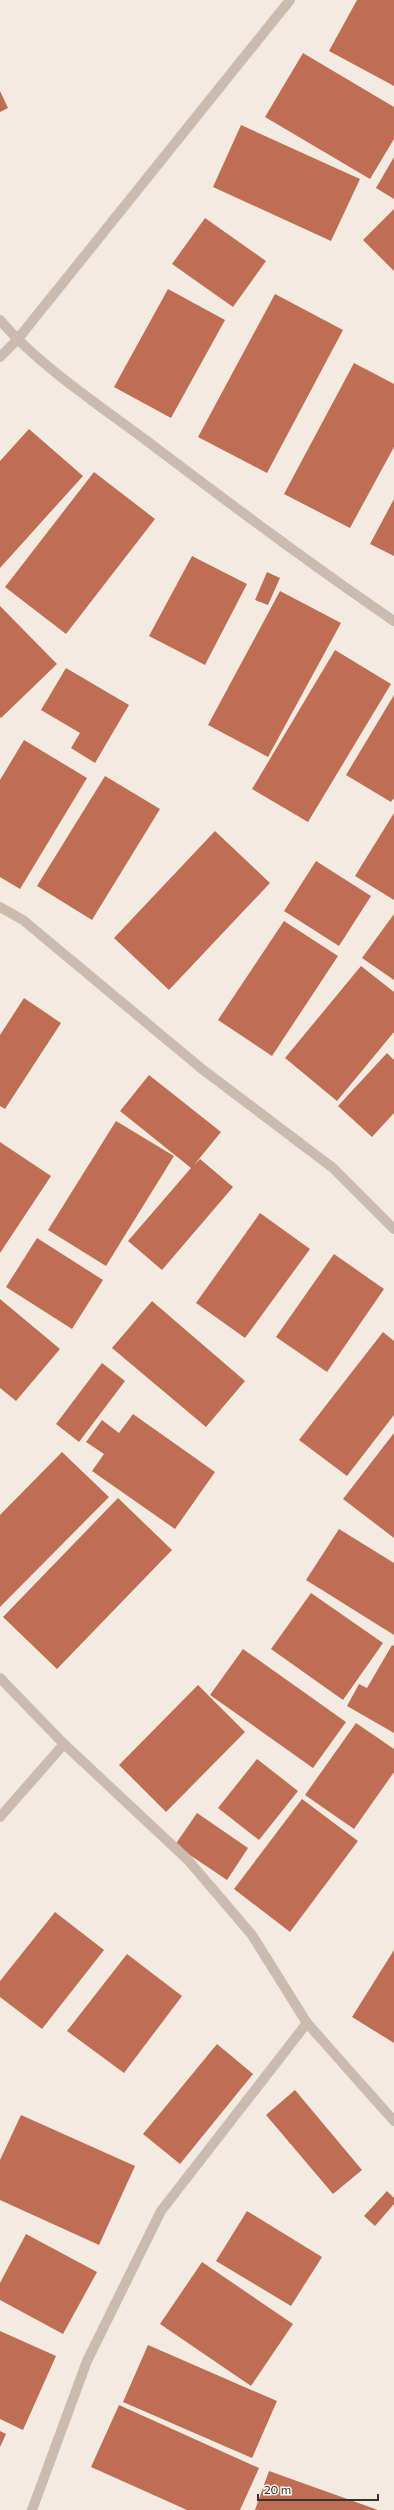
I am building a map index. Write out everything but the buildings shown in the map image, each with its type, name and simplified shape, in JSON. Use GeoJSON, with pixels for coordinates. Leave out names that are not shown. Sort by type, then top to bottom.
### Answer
{"type":"FeatureCollection","features":[{"type":"Feature","properties":{"kind":"street"},"geometry":{"type":"LineString","coordinates":[[0,357],[17,340],[290,0]]}},
{"type":"Feature","properties":{"kind":"street"},"geometry":{"type":"LineString","coordinates":[[0,320],[17,340],[108,412],[315,567],[394,621]]}},
{"type":"Feature","properties":{"kind":"street"},"geometry":{"type":"LineString","coordinates":[[0,907],[23,920],[202,1070],[333,1168],[394,1229]]}},
{"type":"Feature","properties":{"kind":"street"},"geometry":{"type":"LineString","coordinates":[[0,1678],[64,1744],[188,1860],[252,1935],[307,2023],[394,2120]]}},
{"type":"Feature","properties":{"kind":"street"},"geometry":{"type":"LineString","coordinates":[[0,1817],[64,1744]]}},
{"type":"Feature","properties":{"kind":"street"},"geometry":{"type":"LineString","coordinates":[[32,2510],[87,2361],[161,2211],[307,2023]]}}]}
